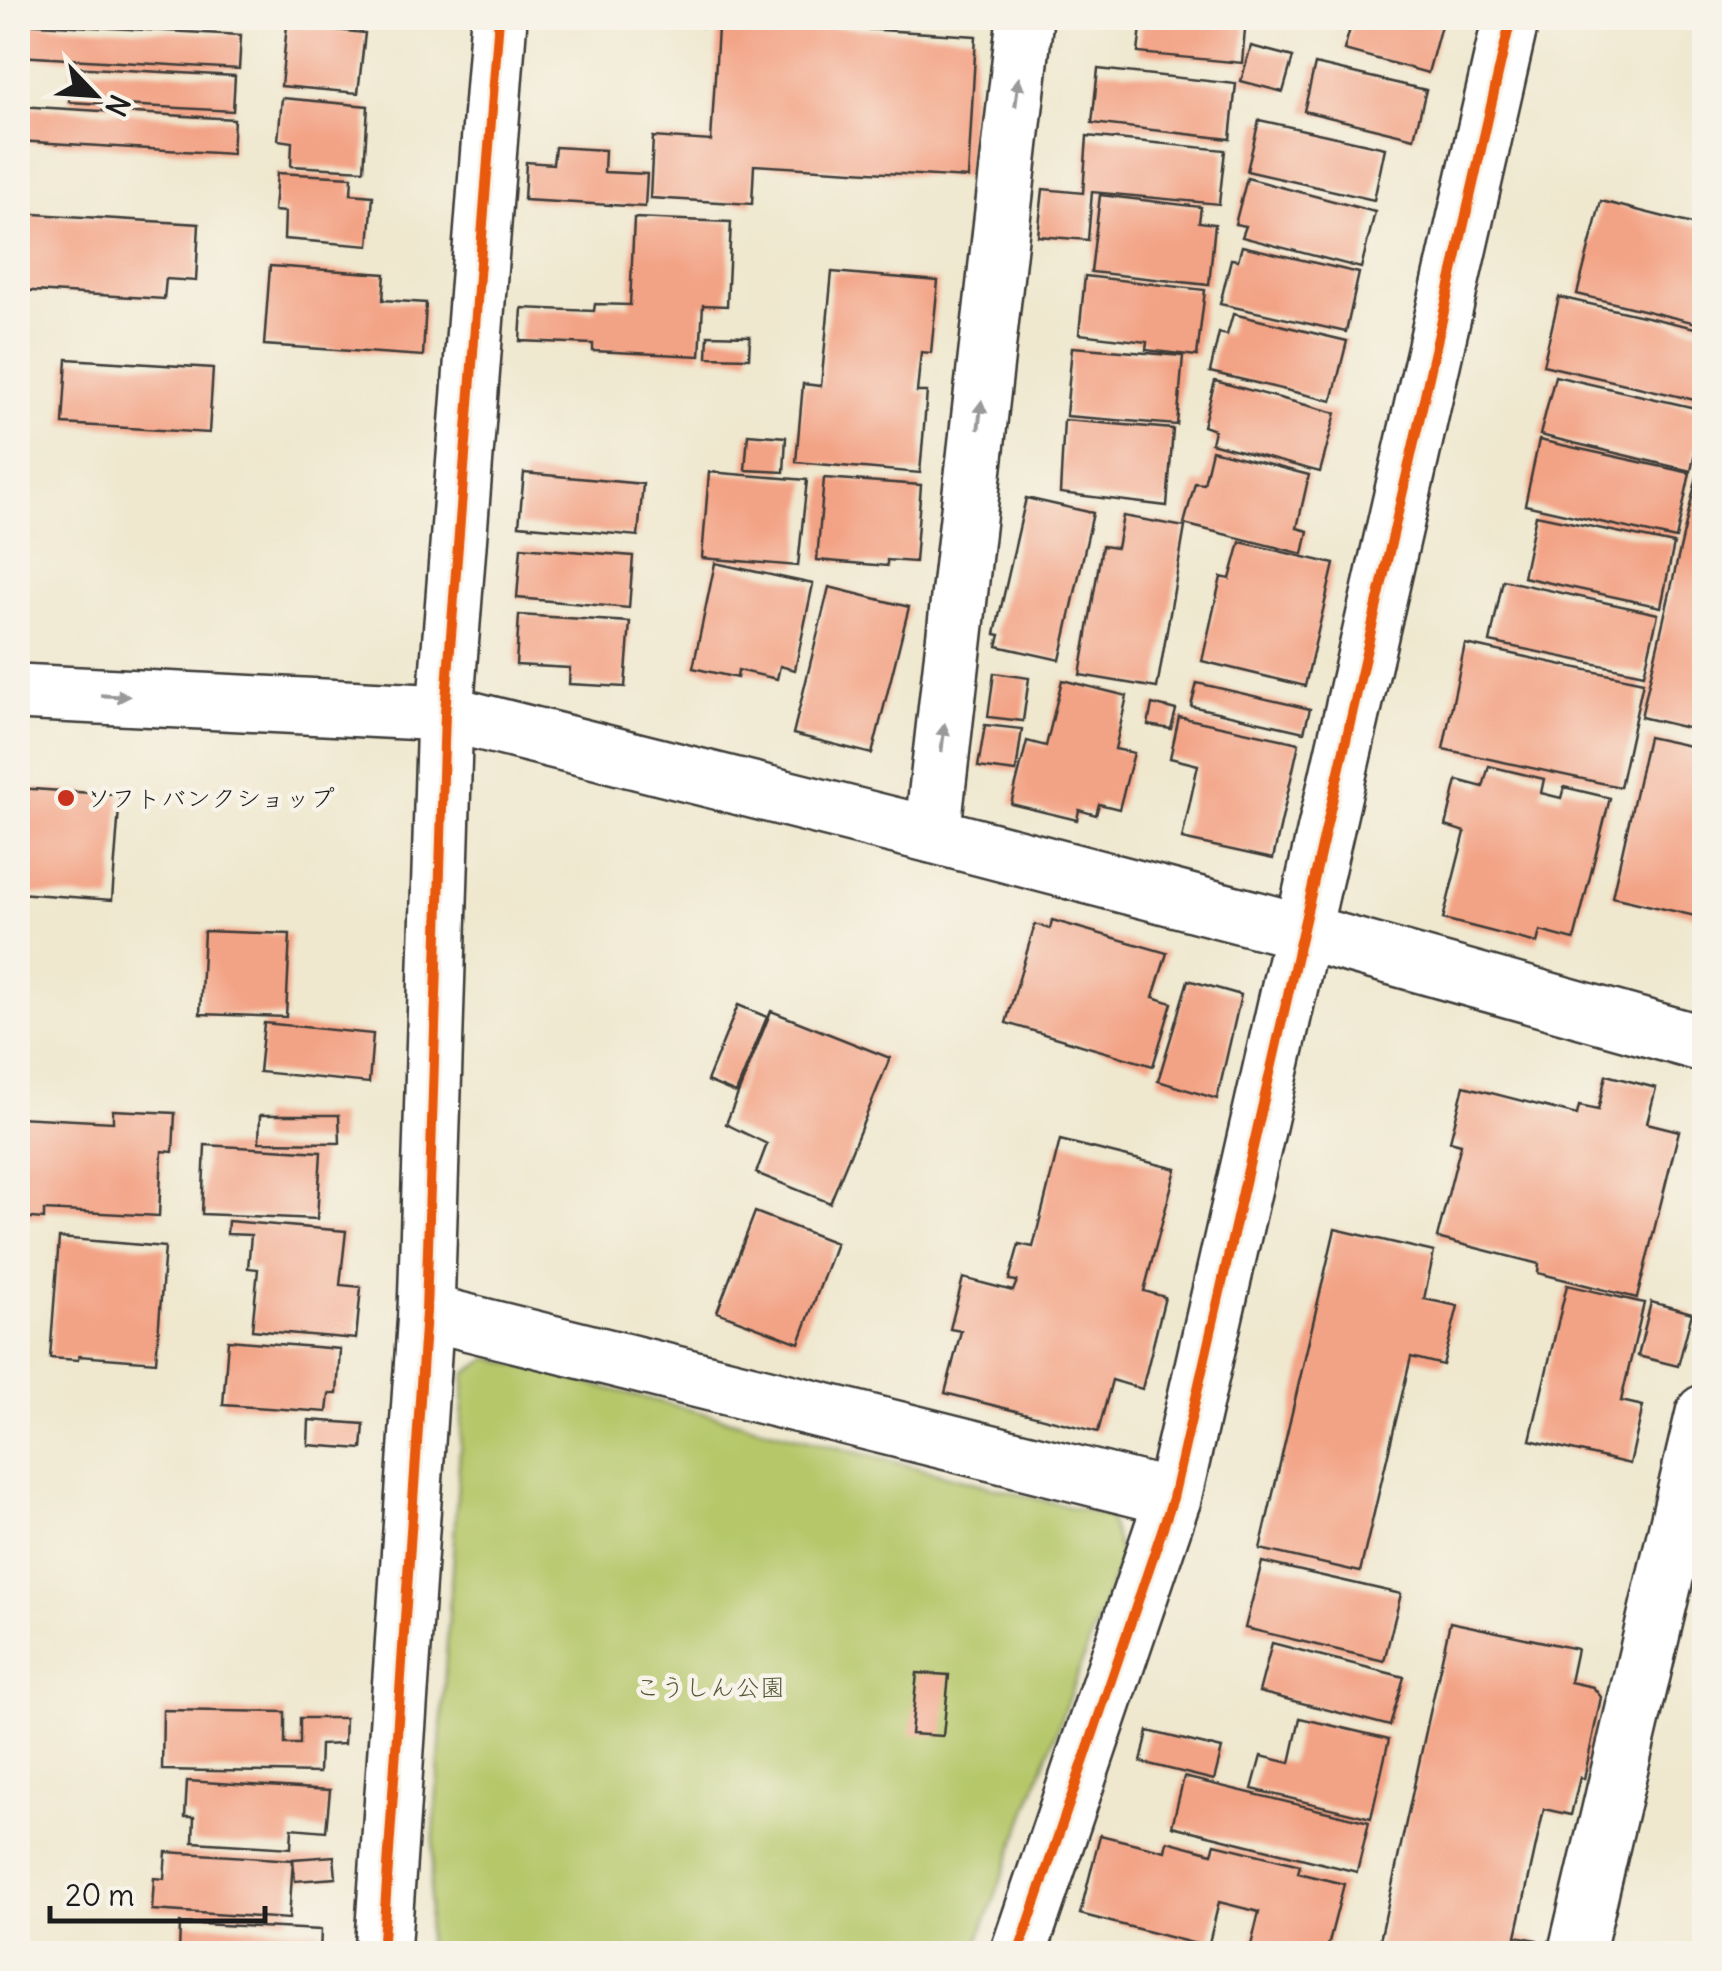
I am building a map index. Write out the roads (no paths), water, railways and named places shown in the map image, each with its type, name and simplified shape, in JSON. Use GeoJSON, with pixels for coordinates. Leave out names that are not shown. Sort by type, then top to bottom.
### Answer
{"type":"FeatureCollection","features":[{"type":"Feature","properties":{"kind":"street"},"geometry":{"type":"LineString","coordinates":[[382,1954],[426,1312],[445,713],[499,18]]}},
{"type":"Feature","properties":{"kind":"street"},"geometry":{"type":"LineString","coordinates":[[932,835],[1025,18]]}},
{"type":"Feature","properties":{"kind":"street"},"geometry":{"type":"LineString","coordinates":[[1018,1954],[1173,1498],[1511,18]]}},
{"type":"Feature","properties":{"kind":"street"},"geometry":{"type":"LineString","coordinates":[[18,692],[445,713],[932,835],[1704,1044]]}},
{"type":"Feature","properties":{"kind":"street"},"geometry":{"type":"LineString","coordinates":[[426,1312],[1173,1498]]}},
{"type":"Feature","properties":{"kind":"street"},"geometry":{"type":"LineString","coordinates":[[1576,1954],[1704,1413]]}},
{"type":"Feature","properties":{"kind":"place","name":"ソフトバンクショップ"},"geometry":{"type":"Point","coordinates":[66,798]}},
{"type":"Feature","properties":{"kind":"park label","name":"こうしん公園"},"geometry":{"type":"Point","coordinates":[710,1687]}}]}
